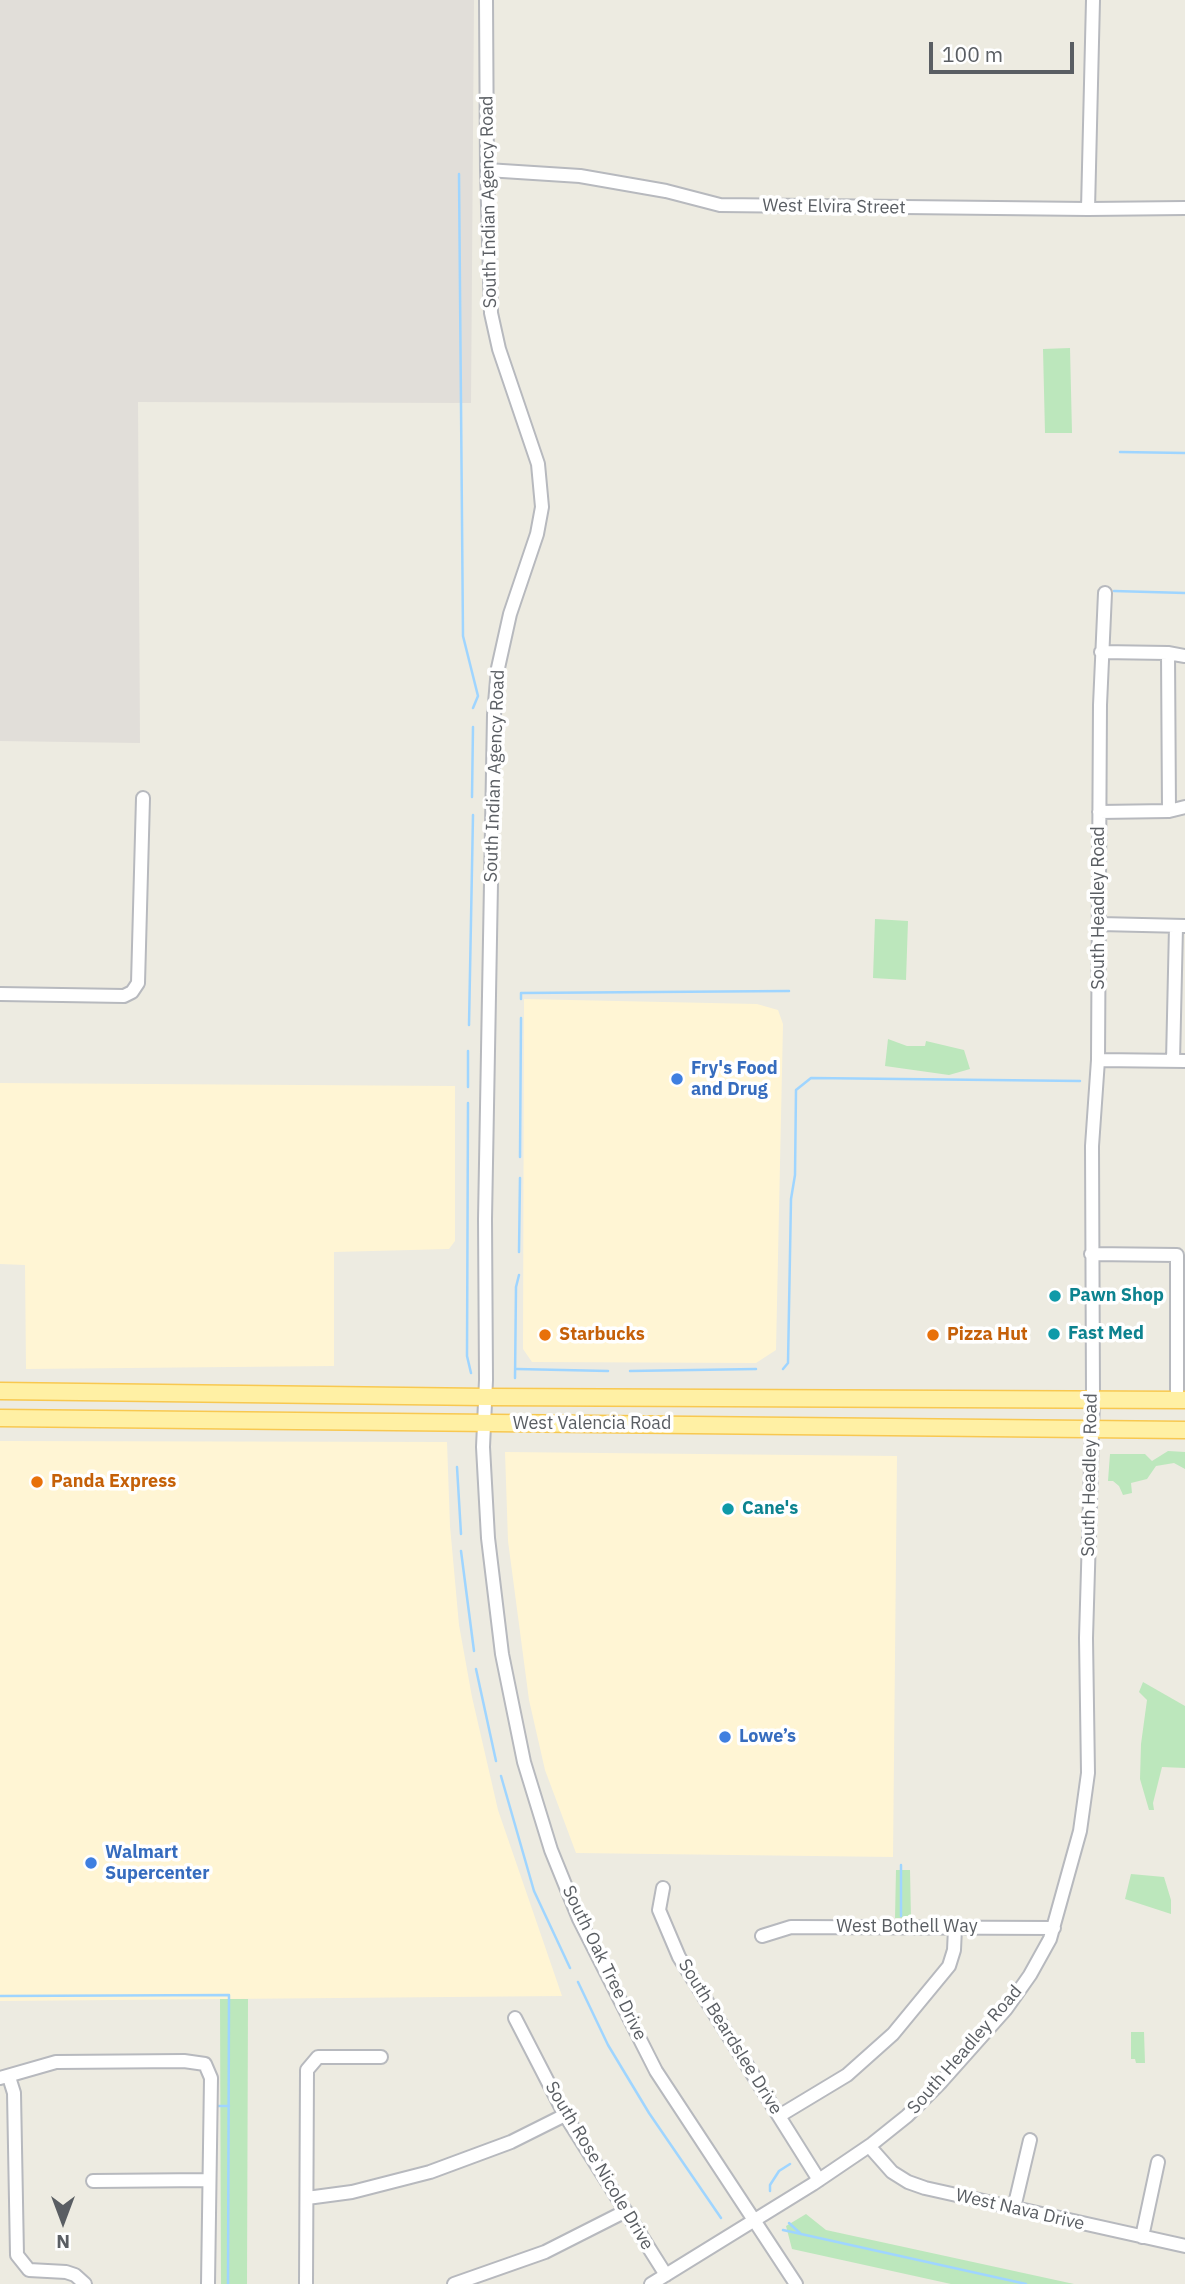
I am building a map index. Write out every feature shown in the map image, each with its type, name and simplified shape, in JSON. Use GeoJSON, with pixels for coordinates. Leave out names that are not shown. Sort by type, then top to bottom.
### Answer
{"type":"FeatureCollection","features":[{"type":"Feature","properties":{"kind":"main road","name":"West Valencia Road"},"geometry":{"type":"LineString","coordinates":[[0,1391],[485,1397],[1181,1400]]}},
{"type":"Feature","properties":{"kind":"main road"},"geometry":{"type":"LineString","coordinates":[[216,1421],[217,1394]]}},
{"type":"Feature","properties":{"kind":"main road"},"geometry":{"type":"LineString","coordinates":[[759,1426],[761,1398]]}},
{"type":"Feature","properties":{"kind":"main road","name":"West Valencia Road"},"geometry":{"type":"LineString","coordinates":[[0,1418],[1185,1430]]}},
{"type":"Feature","properties":{"kind":"street","name":"South Indian Agency Road"},"geometry":{"type":"LineString","coordinates":[[485,1397],[485,1219],[494,715],[498,668],[510,614],[537,534],[542,507],[538,464],[499,349],[491,313],[486,0]]}},
{"type":"Feature","properties":{"kind":"street"},"geometry":{"type":"LineString","coordinates":[[1088,209],[1093,0]]}},
{"type":"Feature","properties":{"kind":"street","name":"West Elvira Street"},"geometry":{"type":"LineString","coordinates":[[487,170],[580,176],[666,191],[720,205],[1185,208]]}},
{"type":"Feature","properties":{"kind":"street","name":"South Headley Road"},"geometry":{"type":"LineString","coordinates":[[651,2284],[819,2180],[907,2116],[1006,2009],[1030,1975],[1054,1928],[1080,1831],[1088,1773],[1086,1638],[1093,1398],[1092,1146],[1098,1060],[1101,652],[1105,593]]}},
{"type":"Feature","properties":{"kind":"street"},"geometry":{"type":"LineString","coordinates":[[1101,652],[1168,653],[1185,656]]}},
{"type":"Feature","properties":{"kind":"street"},"geometry":{"type":"LineString","coordinates":[[1168,653],[1169,811]]}},
{"type":"Feature","properties":{"kind":"street"},"geometry":{"type":"LineString","coordinates":[[0,994],[124,996],[132,992],[138,983],[143,798]]}},
{"type":"Feature","properties":{"kind":"street"},"geometry":{"type":"LineString","coordinates":[[1099,812],[1169,811],[1185,807]]}},
{"type":"Feature","properties":{"kind":"street"},"geometry":{"type":"LineString","coordinates":[[1098,1060],[1179,1061],[1181,927],[1100,924]]}},
{"type":"Feature","properties":{"kind":"street"},"geometry":{"type":"LineString","coordinates":[[1091,1254],[1181,1255],[1181,1400]]}},
{"type":"Feature","properties":{"kind":"street","name":"South Oak Tree Drive"},"geometry":{"type":"LineString","coordinates":[[485,1397],[488,1538],[502,1654],[524,1762],[551,1850],[579,1919],[656,2071],[796,2284]]}},
{"type":"Feature","properties":{"kind":"street","name":"South Beardslee Drive"},"geometry":{"type":"LineString","coordinates":[[663,1888],[659,1910],[679,1957],[819,2180]]}},
{"type":"Feature","properties":{"kind":"street","name":"West Bothell Way"},"geometry":{"type":"LineString","coordinates":[[762,1936],[791,1927],[1054,1928]]}},
{"type":"Feature","properties":{"kind":"street"},"geometry":{"type":"LineString","coordinates":[[779,2116],[847,2075],[893,2034],[949,1966],[954,1950],[955,1928]]}},
{"type":"Feature","properties":{"kind":"street","name":"South Rose Nicole Drive"},"geometry":{"type":"LineString","coordinates":[[515,2018],[565,2115],[666,2275]]}},
{"type":"Feature","properties":{"kind":"street"},"geometry":{"type":"LineString","coordinates":[[306,2284],[307,2070],[317,2057],[381,2057]]}},
{"type":"Feature","properties":{"kind":"street"},"geometry":{"type":"LineString","coordinates":[[85,2284],[75,2275],[66,2272],[29,2270],[17,2255],[14,2093],[5,2078],[55,2062],[184,2061],[205,2064],[211,2078],[208,2284]]}},
{"type":"Feature","properties":{"kind":"street"},"geometry":{"type":"LineString","coordinates":[[307,2198],[352,2192],[430,2172],[511,2142],[565,2115]]}},
{"type":"Feature","properties":{"kind":"street"},"geometry":{"type":"LineString","coordinates":[[1014,2208],[1030,2140]]}},
{"type":"Feature","properties":{"kind":"street","name":"West Nava Drive"},"geometry":{"type":"LineString","coordinates":[[869,2146],[892,2172],[925,2188],[1185,2246]]}},
{"type":"Feature","properties":{"kind":"street"},"geometry":{"type":"LineString","coordinates":[[1142,2237],[1158,2162]]}},
{"type":"Feature","properties":{"kind":"street"},"geometry":{"type":"LineString","coordinates":[[93,2181],[208,2180]]}},
{"type":"Feature","properties":{"kind":"street"},"geometry":{"type":"LineString","coordinates":[[454,2284],[545,2252],[626,2211]]}},
{"type":"Feature","properties":{"kind":"shaded area"},"geometry":{"type":"Polygon","coordinates":[[[0,0],[474,0],[471,403],[138,402],[140,743],[0,741],[0,0]]]}},
{"type":"Feature","properties":{"kind":"shaded area"},"geometry":{"type":"Polygon","coordinates":[[[524,999],[757,1004],[778,1010],[783,1024],[776,1350],[756,1363],[532,1362],[523,1349],[524,999]]]}},
{"type":"Feature","properties":{"kind":"shaded area"},"geometry":{"type":"Polygon","coordinates":[[[0,1083],[455,1086],[455,1241],[449,1249],[334,1252],[334,1366],[26,1369],[25,1265],[0,1264],[0,1083]]]}},
{"type":"Feature","properties":{"kind":"shaded area"},"geometry":{"type":"Polygon","coordinates":[[[0,1441],[447,1442],[450,1526],[459,1625],[472,1697],[498,1810],[562,1996],[0,2001],[0,1441]]]}},
{"type":"Feature","properties":{"kind":"shaded area"},"geometry":{"type":"Polygon","coordinates":[[[505,1452],[897,1456],[893,1857],[576,1853],[545,1770],[529,1700],[508,1541],[505,1452]]]}},
{"type":"Feature","properties":{"kind":"green space"},"geometry":{"type":"Polygon","coordinates":[[[1070,348],[1072,433],[1045,433],[1043,349],[1070,348]]]}},
{"type":"Feature","properties":{"kind":"green space"},"geometry":{"type":"Polygon","coordinates":[[[875,919],[908,921],[906,980],[873,978],[875,919]]]}},
{"type":"Feature","properties":{"kind":"green space"},"geometry":{"type":"Polygon","coordinates":[[[888,1039],[907,1046],[925,1046],[926,1041],[964,1050],[970,1069],[949,1075],[885,1066],[888,1039]]]}},
{"type":"Feature","properties":{"kind":"green space"},"geometry":{"type":"Polygon","coordinates":[[[1168,1451],[1185,1452],[1185,1469],[1174,1463],[1156,1466],[1147,1479],[1131,1483],[1132,1493],[1123,1495],[1119,1486],[1108,1481],[1110,1454],[1145,1454],[1152,1461],[1168,1451]]]}},
{"type":"Feature","properties":{"kind":"green space"},"geometry":{"type":"Polygon","coordinates":[[[1143,1682],[1185,1706],[1185,1768],[1162,1767],[1153,1803],[1154,1810],[1149,1810],[1140,1779],[1147,1700],[1139,1692],[1143,1682]]]}},
{"type":"Feature","properties":{"kind":"green space"},"geometry":{"type":"Polygon","coordinates":[[[896,1870],[910,1870],[911,1918],[895,1918],[896,1870]]]}},
{"type":"Feature","properties":{"kind":"green space"},"geometry":{"type":"Polygon","coordinates":[[[1131,1874],[1164,1877],[1171,1900],[1171,1914],[1125,1899],[1131,1874]]]}},
{"type":"Feature","properties":{"kind":"green space"},"geometry":{"type":"Polygon","coordinates":[[[220,1999],[248,1999],[247,2284],[221,2284],[220,1999]]]}},
{"type":"Feature","properties":{"kind":"green space"},"geometry":{"type":"Polygon","coordinates":[[[1131,2032],[1144,2032],[1145,2063],[1136,2063],[1135,2059],[1131,2059],[1131,2032]]]}},
{"type":"Feature","properties":{"kind":"green space"},"geometry":{"type":"Polygon","coordinates":[[[806,2214],[826,2230],[1074,2284],[951,2284],[792,2249],[786,2226],[806,2214]]]}},
{"type":"Feature","properties":{"kind":"waterway"},"geometry":{"type":"LineString","coordinates":[[459,174],[463,636],[478,696],[473,708]]}},
{"type":"Feature","properties":{"kind":"waterway"},"geometry":{"type":"LineString","coordinates":[[1120,452],[1185,453]]}},
{"type":"Feature","properties":{"kind":"waterway"},"geometry":{"type":"LineString","coordinates":[[1114,591],[1185,593]]}},
{"type":"Feature","properties":{"kind":"waterway"},"geometry":{"type":"LineString","coordinates":[[472,797],[473,727]]}},
{"type":"Feature","properties":{"kind":"waterway"},"geometry":{"type":"LineString","coordinates":[[469,1025],[473,815]]}},
{"type":"Feature","properties":{"kind":"waterway"},"geometry":{"type":"LineString","coordinates":[[521,999],[521,993],[789,991]]}},
{"type":"Feature","properties":{"kind":"waterway"},"geometry":{"type":"LineString","coordinates":[[520,1157],[521,1018]]}},
{"type":"Feature","properties":{"kind":"waterway"},"geometry":{"type":"LineString","coordinates":[[468,1051],[468,1087]]}},
{"type":"Feature","properties":{"kind":"waterway"},"geometry":{"type":"LineString","coordinates":[[783,1369],[788,1363],[796,1090],[811,1078],[1080,1081]]}},
{"type":"Feature","properties":{"kind":"waterway"},"geometry":{"type":"LineString","coordinates":[[468,1103],[467,1356],[471,1373]]}},
{"type":"Feature","properties":{"kind":"waterway"},"geometry":{"type":"LineString","coordinates":[[519,1252],[520,1178]]}},
{"type":"Feature","properties":{"kind":"waterway"},"geometry":{"type":"LineString","coordinates":[[515,1378],[516,1287],[519,1275]]}},
{"type":"Feature","properties":{"kind":"waterway"},"geometry":{"type":"LineString","coordinates":[[517,1369],[608,1371]]}},
{"type":"Feature","properties":{"kind":"waterway"},"geometry":{"type":"LineString","coordinates":[[630,1371],[756,1369]]}},
{"type":"Feature","properties":{"kind":"waterway"},"geometry":{"type":"LineString","coordinates":[[457,1467],[461,1534]]}},
{"type":"Feature","properties":{"kind":"waterway"},"geometry":{"type":"LineString","coordinates":[[461,1551],[474,1651]]}},
{"type":"Feature","properties":{"kind":"waterway"},"geometry":{"type":"LineString","coordinates":[[476,1669],[496,1761]]}},
{"type":"Feature","properties":{"kind":"waterway"},"geometry":{"type":"LineString","coordinates":[[501,1776],[534,1891],[570,1968]]}},
{"type":"Feature","properties":{"kind":"waterway"},"geometry":{"type":"LineString","coordinates":[[901,1865],[901,1916]]}},
{"type":"Feature","properties":{"kind":"waterway"},"geometry":{"type":"LineString","coordinates":[[578,1982],[608,2045],[649,2113],[721,2218]]}},
{"type":"Feature","properties":{"kind":"waterway"},"geometry":{"type":"LineString","coordinates":[[0,1996],[229,1995],[228,2284]]}},
{"type":"Feature","properties":{"kind":"waterway"},"geometry":{"type":"LineString","coordinates":[[214,2106],[229,2106]]}},
{"type":"Feature","properties":{"kind":"waterway"},"geometry":{"type":"LineString","coordinates":[[770,2191],[770,2185],[779,2171],[790,2164]]}},
{"type":"Feature","properties":{"kind":"waterway"},"geometry":{"type":"LineString","coordinates":[[789,2223],[800,2233]]}},
{"type":"Feature","properties":{"kind":"waterway"},"geometry":{"type":"LineString","coordinates":[[783,2230],[1026,2284]]}},
{"type":"Feature","properties":{"kind":"place","name":"Fry's Food and Drug"},"geometry":{"type":"Point","coordinates":[677,1079]}},
{"type":"Feature","properties":{"kind":"place","name":"Pawn Shop"},"geometry":{"type":"Point","coordinates":[1055,1296]}},
{"type":"Feature","properties":{"kind":"place","name":"Fast Med"},"geometry":{"type":"Point","coordinates":[1054,1334]}},
{"type":"Feature","properties":{"kind":"place","name":"Starbucks"},"geometry":{"type":"Point","coordinates":[545,1335]}},
{"type":"Feature","properties":{"kind":"place","name":"Pizza Hut"},"geometry":{"type":"Point","coordinates":[933,1335]}},
{"type":"Feature","properties":{"kind":"place","name":"Panda Express"},"geometry":{"type":"Point","coordinates":[37,1482]}},
{"type":"Feature","properties":{"kind":"place","name":"Cane's"},"geometry":{"type":"Point","coordinates":[728,1509]}},
{"type":"Feature","properties":{"kind":"place","name":"Lowe’s"},"geometry":{"type":"Point","coordinates":[725,1737]}},
{"type":"Feature","properties":{"kind":"place","name":"Walmart Supercenter"},"geometry":{"type":"Point","coordinates":[91,1863]}}]}
